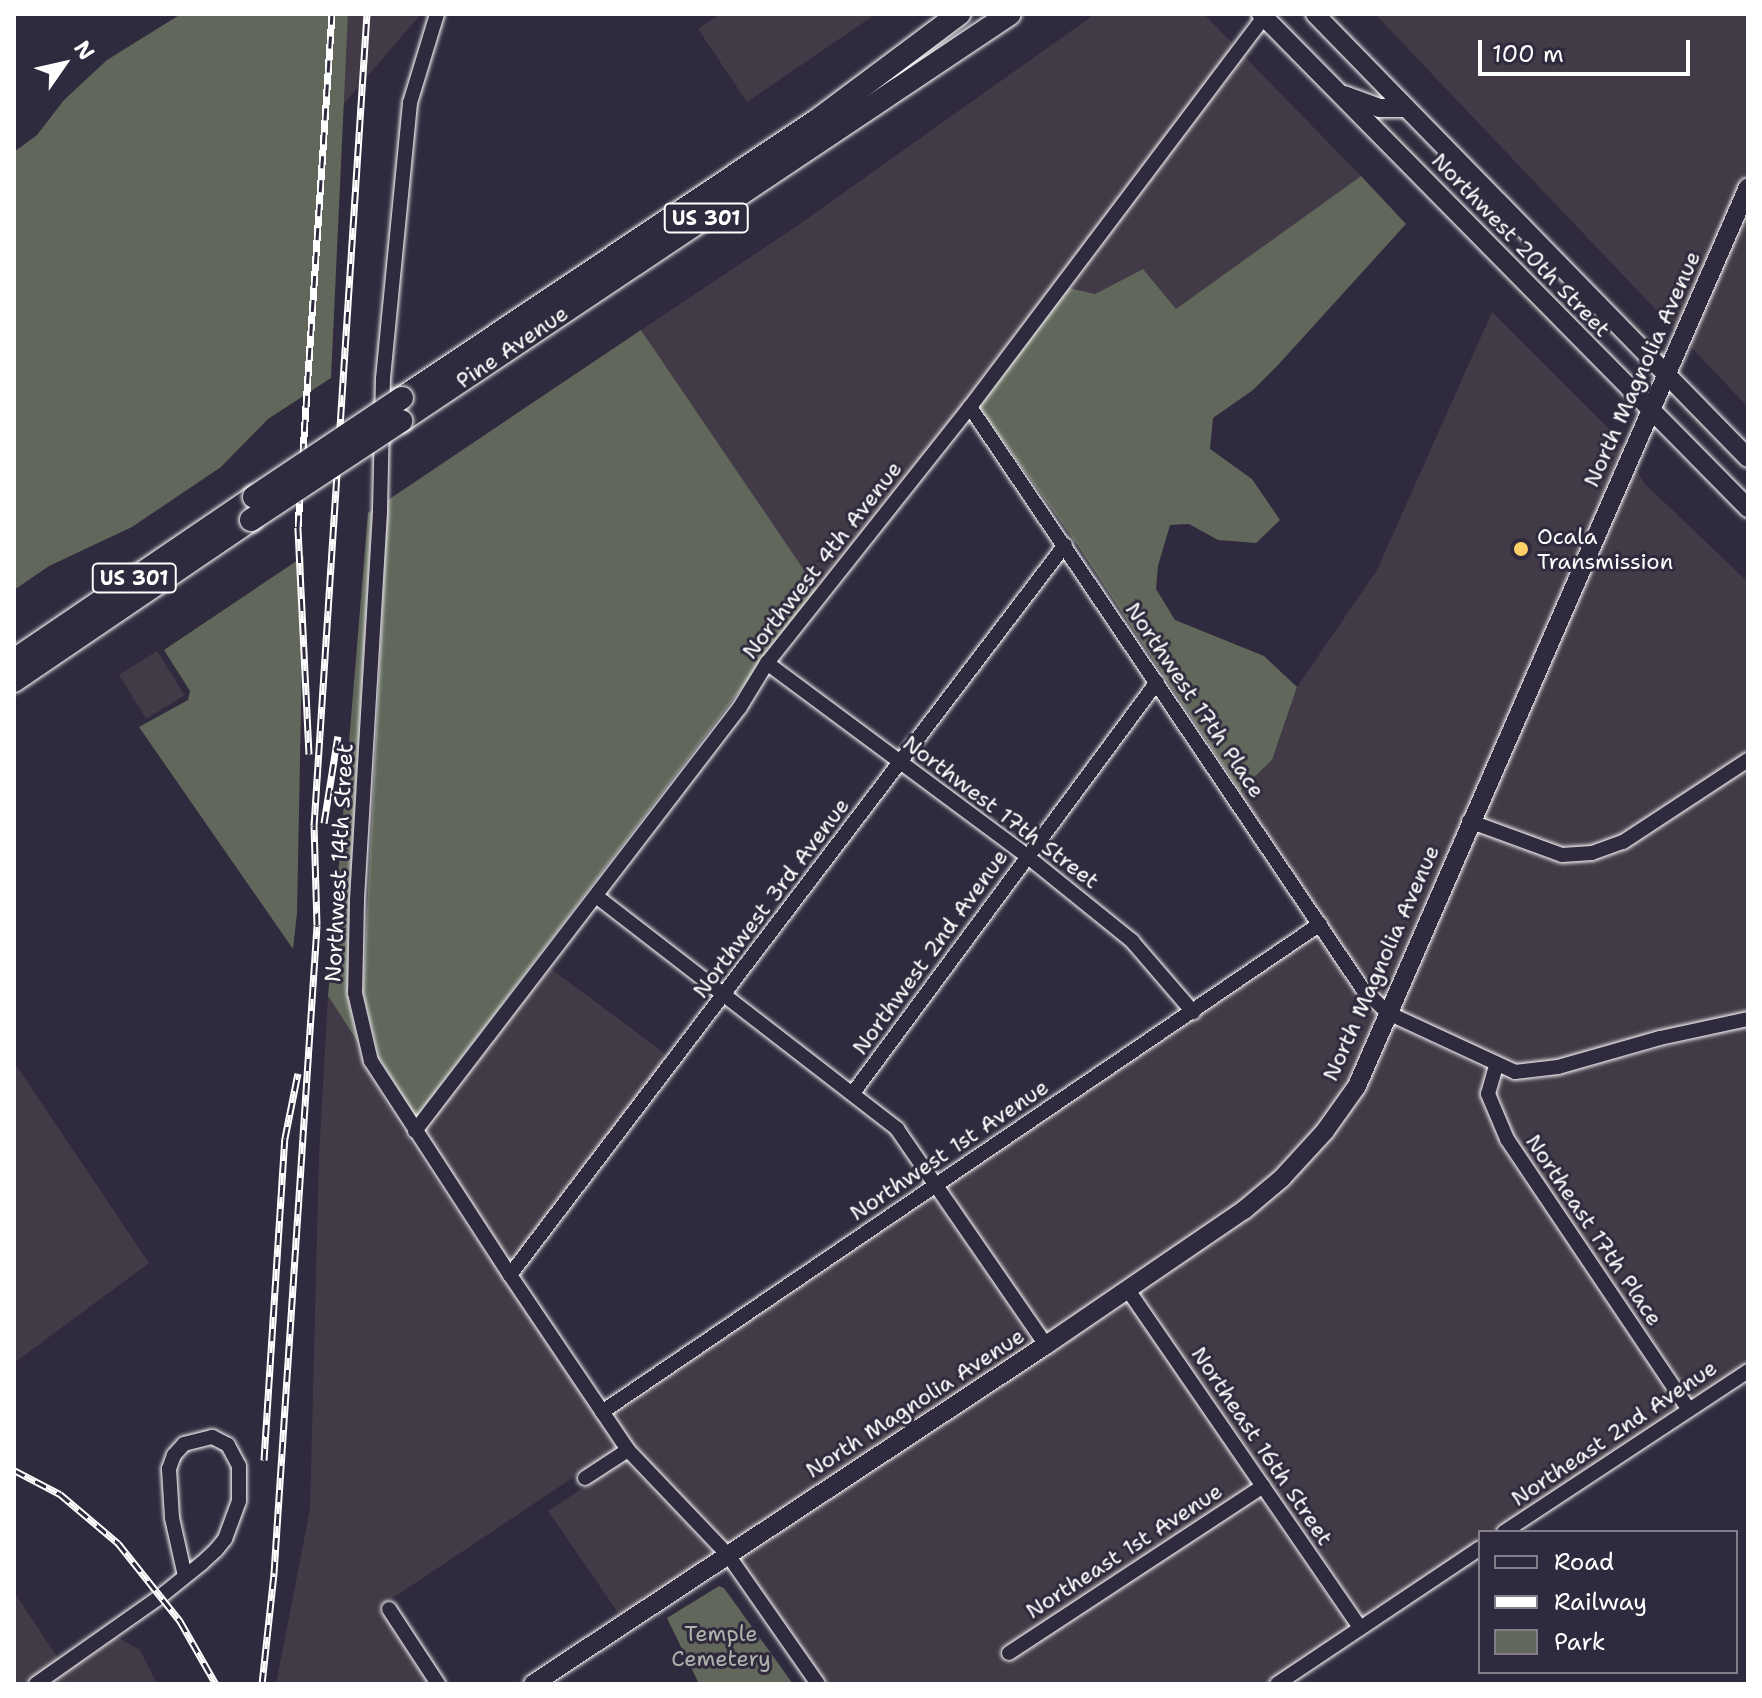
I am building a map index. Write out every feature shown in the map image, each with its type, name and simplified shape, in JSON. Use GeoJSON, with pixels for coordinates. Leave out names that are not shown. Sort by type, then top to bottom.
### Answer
{"type":"FeatureCollection","features":[{"type":"Feature","properties":{"kind":"highway","name":"Pine Avenue"},"geometry":{"type":"LineString","coordinates":[[14,660],[804,130],[959,14]]}},
{"type":"Feature","properties":{"kind":"highway","name":"Pine Avenue"},"geometry":{"type":"LineString","coordinates":[[14,681],[1010,14]]}},
{"type":"Feature","properties":{"kind":"highway"},"geometry":{"type":"LineString","coordinates":[[928,38],[943,60]]}},
{"type":"Feature","properties":{"kind":"main road","name":"Northwest 20th Street"},"geometry":{"type":"LineString","coordinates":[[1315,14],[1748,458]]}},
{"type":"Feature","properties":{"kind":"main road","name":"Northwest 20th Street"},"geometry":{"type":"LineString","coordinates":[[1263,16],[1748,508]]}},
{"type":"Feature","properties":{"kind":"main road"},"geometry":{"type":"LineString","coordinates":[[1338,93],[1379,108],[1406,108]]}},
{"type":"Feature","properties":{"kind":"main road","name":"North Magnolia Avenue"},"geometry":{"type":"LineString","coordinates":[[533,1684],[1046,1345],[1244,1210],[1282,1178],[1325,1131],[1357,1086],[1469,821],[1748,187]]}},
{"type":"Feature","properties":{"kind":"street","name":"Northwest 14th Street"},"geometry":{"type":"LineString","coordinates":[[437,14],[410,103],[383,378],[380,512],[357,901],[355,993],[371,1061],[510,1275],[628,1450],[728,1555],[818,1684]]}},
{"type":"Feature","properties":{"kind":"street","name":"Northwest 4th Avenue"},"geometry":{"type":"LineString","coordinates":[[415,1131],[740,707],[767,663],[970,407],[1263,16]]}},
{"type":"Feature","properties":{"kind":"street","name":"Northwest 17th Place"},"geometry":{"type":"LineString","coordinates":[[970,407],[1362,988],[1388,1013],[1496,1066],[1515,1072],[1536,1072],[1748,1019]]}},
{"type":"Feature","properties":{"kind":"street","name":"Northwest 3rd Avenue"},"geometry":{"type":"LineString","coordinates":[[510,1275],[1065,545]]}},
{"type":"Feature","properties":{"kind":"street","name":"Northwest 17th Street"},"geometry":{"type":"LineString","coordinates":[[767,663],[1028,857],[1132,941],[1193,1012]]}},
{"type":"Feature","properties":{"kind":"street","name":"Northwest 2nd Avenue"},"geometry":{"type":"LineString","coordinates":[[853,1093],[1157,682]]}},
{"type":"Feature","properties":{"kind":"street"},"geometry":{"type":"LineString","coordinates":[[1469,821],[1562,855],[1592,853],[1623,842],[1748,760]]}},
{"type":"Feature","properties":{"kind":"street"},"geometry":{"type":"LineString","coordinates":[[596,896],[897,1129],[1046,1345]]}},
{"type":"Feature","properties":{"kind":"street","name":"Northwest 1st Avenue"},"geometry":{"type":"LineString","coordinates":[[602,1412],[1320,924]]}},
{"type":"Feature","properties":{"kind":"street","name":"Northeast 17th Place"},"geometry":{"type":"LineString","coordinates":[[1496,1066],[1488,1094],[1507,1139],[1689,1410]]}},
{"type":"Feature","properties":{"kind":"street","name":"Northeast 16th Street"},"geometry":{"type":"LineString","coordinates":[[1128,1290],[1360,1628]]}},
{"type":"Feature","properties":{"kind":"street","name":"Northeast 2nd Avenue"},"geometry":{"type":"LineString","coordinates":[[1507,1530],[1748,1371]]}},
{"type":"Feature","properties":{"kind":"street"},"geometry":{"type":"LineString","coordinates":[[36,1684],[185,1576],[225,1539],[237,1511],[240,1476],[237,1459],[228,1445],[212,1437],[184,1444],[174,1455],[169,1469],[169,1502],[185,1576]]}},
{"type":"Feature","properties":{"kind":"street"},"geometry":{"type":"LineString","coordinates":[[585,1478],[628,1450]]}},
{"type":"Feature","properties":{"kind":"street","name":"Northeast 1st Avenue"},"geometry":{"type":"LineString","coordinates":[[1009,1653],[1263,1486]]}},
{"type":"Feature","properties":{"kind":"street"},"geometry":{"type":"LineString","coordinates":[[1277,1684],[1478,1549]]}},
{"type":"Feature","properties":{"kind":"street"},"geometry":{"type":"LineString","coordinates":[[389,1609],[438,1684]]}},
{"type":"Feature","properties":{"kind":"shaded area"},"geometry":{"type":"Polygon","coordinates":[[[348,14],[421,14],[343,105],[348,14]]]}},
{"type":"Feature","properties":{"kind":"shaded area"},"geometry":{"type":"Polygon","coordinates":[[[720,14],[876,14],[747,102],[698,29],[720,14]]]}},
{"type":"Feature","properties":{"kind":"shaded area"},"geometry":{"type":"Polygon","coordinates":[[[1095,14],[1204,14],[1234,45],[964,402],[817,589],[641,330],[794,228],[1095,14]]]}},
{"type":"Feature","properties":{"kind":"shaded area"},"geometry":{"type":"Polygon","coordinates":[[[1375,14],[1748,14],[1748,168],[1677,332],[1375,14]]]}},
{"type":"Feature","properties":{"kind":"shaded area"},"geometry":{"type":"Polygon","coordinates":[[[1244,56],[1361,176],[1175,310],[1143,269],[1095,294],[1069,288],[1244,56]]]}},
{"type":"Feature","properties":{"kind":"shaded area"},"geometry":{"type":"Polygon","coordinates":[[[1748,206],[1748,407],[1688,344],[1748,206]]]}},
{"type":"Feature","properties":{"kind":"shaded area"},"geometry":{"type":"Polygon","coordinates":[[[1492,312],[1615,435],[1624,450],[1386,1000],[1368,983],[1240,791],[1272,760],[1297,687],[1377,570],[1492,312]]]}},
{"type":"Feature","properties":{"kind":"shaded area"},"geometry":{"type":"Polygon","coordinates":[[[1634,466],[1645,484],[1748,582],[1748,752],[1620,835],[1591,846],[1563,848],[1480,816],[1634,466]]]}},
{"type":"Feature","properties":{"kind":"shaded area"},"geometry":{"type":"Polygon","coordinates":[[[157,651],[185,695],[146,719],[119,675],[157,651]]]}},
{"type":"Feature","properties":{"kind":"shaded area"},"geometry":{"type":"Polygon","coordinates":[[[1748,769],[1748,1011],[1537,1065],[1500,1059],[1398,1010],[1473,831],[1558,862],[1594,859],[1627,848],[1748,769]]]}},
{"type":"Feature","properties":{"kind":"shaded area"},"geometry":{"type":"Polygon","coordinates":[[[1317,935],[1355,992],[1379,1015],[1350,1083],[1319,1127],[1276,1173],[1239,1204],[1049,1335],[946,1186],[1317,935]]]}},
{"type":"Feature","properties":{"kind":"shaded area"},"geometry":{"type":"Polygon","coordinates":[[[550,968],[668,1056],[511,1262],[425,1130],[550,968]]]}},
{"type":"Feature","properties":{"kind":"shaded area"},"geometry":{"type":"Polygon","coordinates":[[[328,996],[358,1042],[364,1066],[404,1133],[617,1448],[378,1608],[428,1684],[276,1684],[310,1509],[319,1156],[328,996]]]}},
{"type":"Feature","properties":{"kind":"shaded area"},"geometry":{"type":"Polygon","coordinates":[[[1392,1024],[1487,1070],[1481,1097],[1499,1143],[1678,1408],[1495,1530],[1478,1530],[1478,1541],[1363,1617],[1139,1291],[1287,1183],[1392,1024]]]}},
{"type":"Feature","properties":{"kind":"shaded area"},"geometry":{"type":"Polygon","coordinates":[[[1748,1026],[1748,1362],[1692,1399],[1514,1135],[1497,1094],[1502,1076],[1537,1079],[1748,1026]]]}},
{"type":"Feature","properties":{"kind":"shaded area"},"geometry":{"type":"Polygon","coordinates":[[[14,1062],[149,1263],[14,1363],[14,1062]]]}},
{"type":"Feature","properties":{"kind":"shaded area"},"geometry":{"type":"Polygon","coordinates":[[[932,1195],[1035,1344],[730,1545],[634,1445],[613,1413],[932,1195]]]}},
{"type":"Feature","properties":{"kind":"shaded area"},"geometry":{"type":"Polygon","coordinates":[[[1126,1300],[1252,1485],[999,1651],[1006,1663],[1260,1497],[1349,1627],[1265,1684],[828,1684],[739,1557],[1126,1300]]]}},
{"type":"Feature","properties":{"kind":"shaded area"},"geometry":{"type":"Polygon","coordinates":[[[626,1460],[716,1555],[621,1617],[548,1511],[626,1460]]]}},
{"type":"Feature","properties":{"kind":"shaded area"},"geometry":{"type":"Polygon","coordinates":[[[14,1592],[59,1660],[23,1684],[14,1684],[14,1592]]]}},
{"type":"Feature","properties":{"kind":"shaded area"},"geometry":{"type":"Polygon","coordinates":[[[117,1637],[140,1650],[157,1684],[49,1684],[117,1637]]]}},
{"type":"Feature","properties":{"kind":"green space"},"geometry":{"type":"Polygon","coordinates":[[[181,14],[348,14],[331,378],[268,419],[221,467],[132,527],[49,566],[14,590],[14,152],[37,135],[64,100],[107,60],[181,14]]]}},
{"type":"Feature","properties":{"kind":"green space"},"geometry":{"type":"Polygon","coordinates":[[[1361,176],[1406,224],[1278,365],[1253,390],[1213,418],[1210,449],[1252,479],[1280,520],[1256,543],[1218,540],[1189,524],[1170,525],[1158,566],[1156,589],[1175,620],[1264,656],[1297,687],[1272,760],[1240,791],[1076,543],[979,407],[1069,288],[1095,294],[1143,269],[1176,309],[1361,176]]]}},
{"type":"Feature","properties":{"kind":"green space"},"geometry":{"type":"Polygon","coordinates":[[[641,330],[817,589],[416,1117],[379,1058],[363,991],[388,500],[641,330]]]}},
{"type":"Feature","properties":{"kind":"green space"},"geometry":{"type":"Polygon","coordinates":[[[372,510],[349,902],[347,994],[358,1042],[328,996],[368,513],[372,510]]]}},
{"type":"Feature","properties":{"kind":"green space"},"geometry":{"type":"Polygon","coordinates":[[[304,556],[297,913],[293,949],[139,727],[188,700],[190,691],[164,650],[304,556]]]}},
{"type":"Feature","properties":{"kind":"green space","name":"Temple Cemetery"},"geometry":{"type":"Polygon","coordinates":[[[719,1586],[724,1588],[793,1684],[699,1684],[667,1618],[719,1586]]]}},
{"type":"Feature","properties":{"kind":"railway"},"geometry":{"type":"LineString","coordinates":[[309,754],[298,527],[332,14]]}},
{"type":"Feature","properties":{"kind":"railway"},"geometry":{"type":"LineString","coordinates":[[262,1684],[274,1573],[317,925],[314,826],[367,14]]}},
{"type":"Feature","properties":{"kind":"railway"},"geometry":{"type":"LineString","coordinates":[[324,823],[338,736]]}},
{"type":"Feature","properties":{"kind":"railway"},"geometry":{"type":"LineString","coordinates":[[264,1460],[285,1138],[298,1073]]}},
{"type":"Feature","properties":{"kind":"railway"},"geometry":{"type":"LineString","coordinates":[[14,1470],[60,1494],[118,1543],[180,1621],[216,1684]]}},
{"type":"Feature","properties":{"kind":"place","name":"Ocala Transmission"},"geometry":{"type":"Point","coordinates":[1521,549]}}]}
